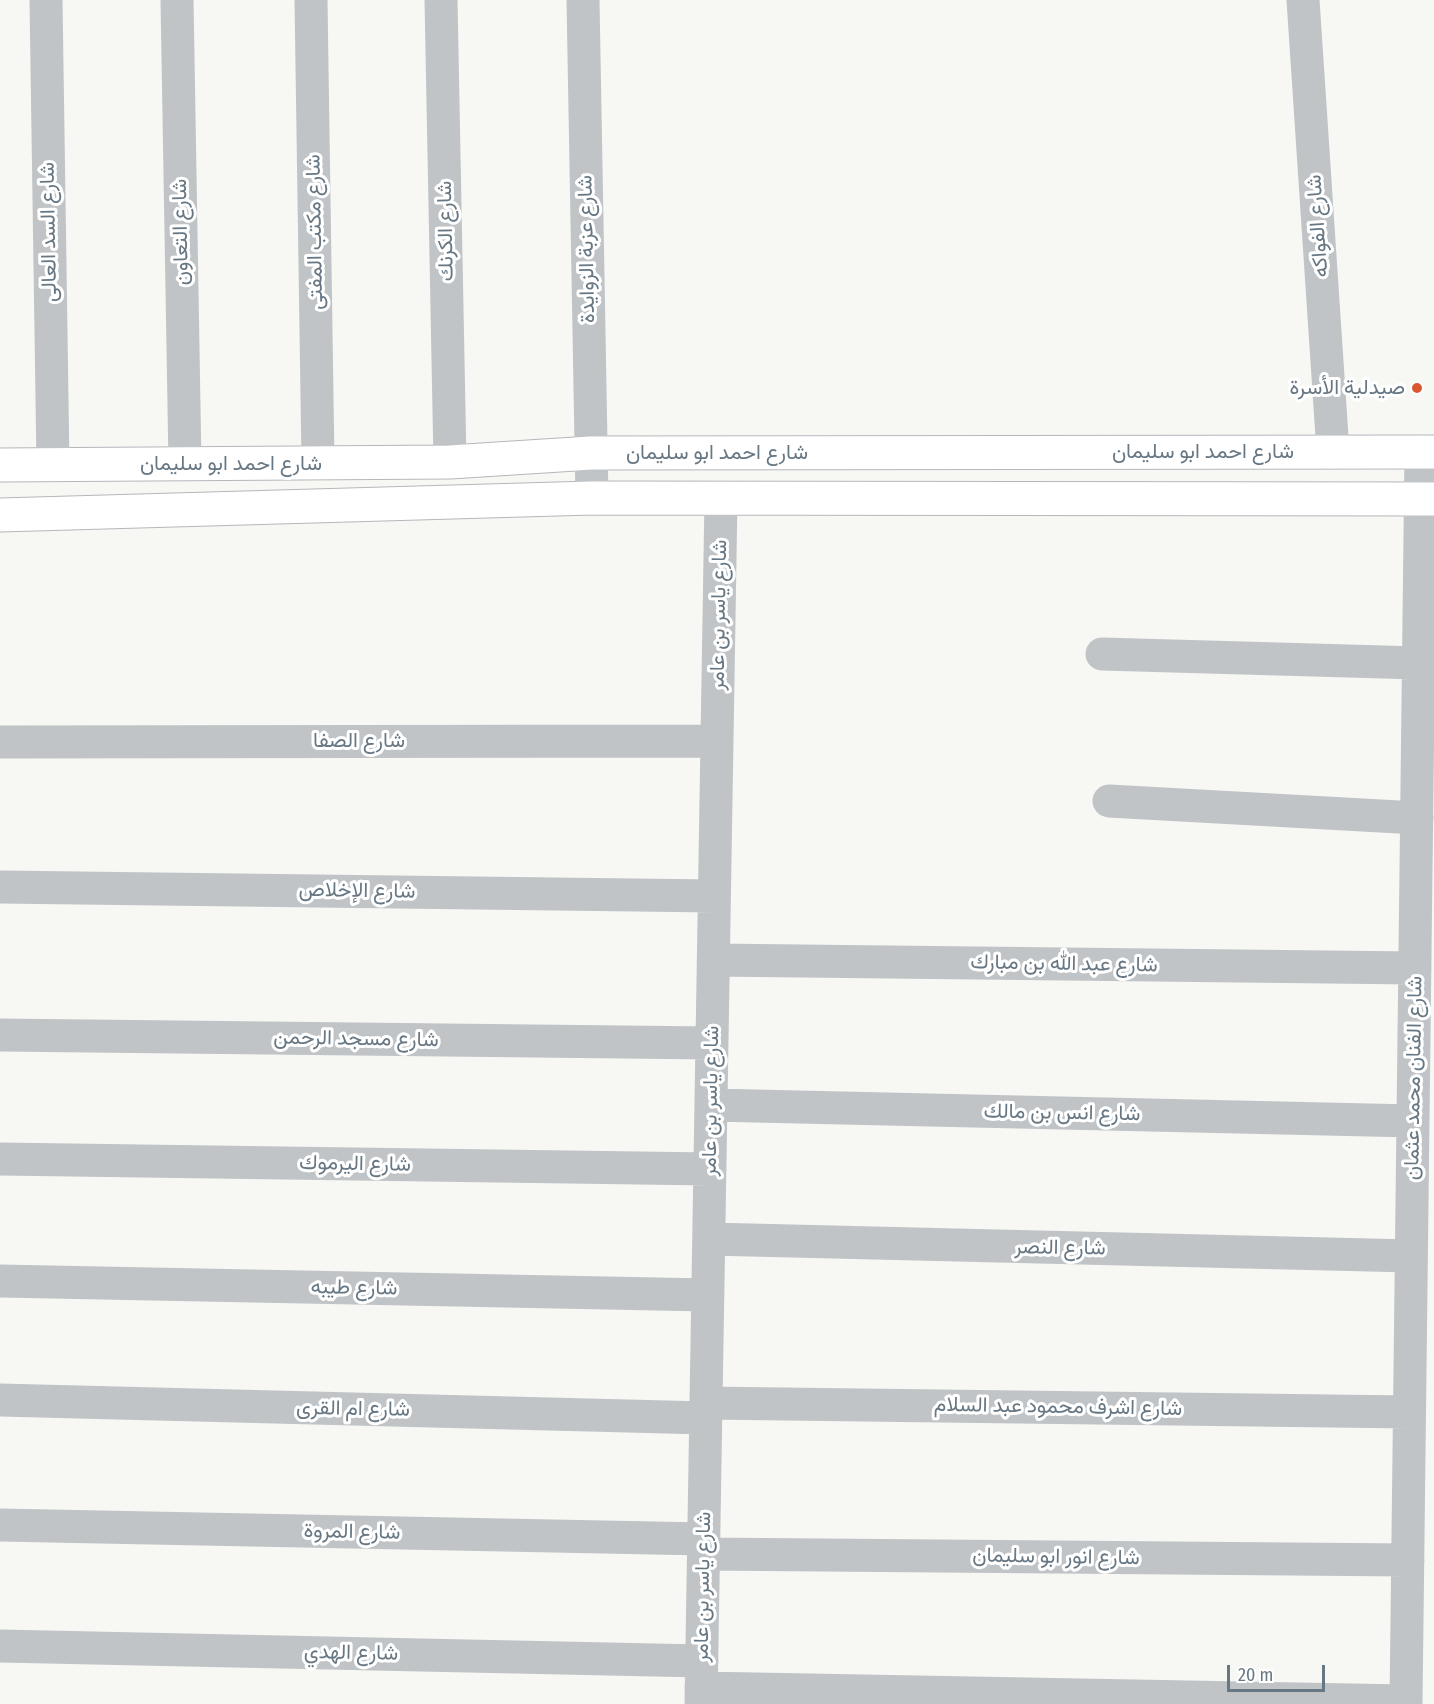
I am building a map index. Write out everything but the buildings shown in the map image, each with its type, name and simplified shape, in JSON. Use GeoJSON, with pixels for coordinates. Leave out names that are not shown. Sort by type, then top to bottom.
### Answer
{"type":"FeatureCollection","features":[{"type":"Feature","properties":{"kind":"main road","name":"شارع احمد ابو سليمان"},"geometry":{"type":"LineString","coordinates":[[0,465],[450,462],[591,453],[1428,452]]}},
{"type":"Feature","properties":{"kind":"main road"},"geometry":{"type":"LineString","coordinates":[[794,498],[796,453]]}},
{"type":"Feature","properties":{"kind":"main road","name":"شارع احمد ابو سليمان"},"geometry":{"type":"LineString","coordinates":[[0,515],[592,498],[1427,499]]}},
{"type":"Feature","properties":{"kind":"street","name":"شارع السد العالى"},"geometry":{"type":"LineString","coordinates":[[46,0],[53,465]]}},
{"type":"Feature","properties":{"kind":"street","name":"شارع التعاون"},"geometry":{"type":"LineString","coordinates":[[177,0],[184,464]]}},
{"type":"Feature","properties":{"kind":"street","name":"شارع مكتب المفتى"},"geometry":{"type":"LineString","coordinates":[[311,0],[318,463]]}},
{"type":"Feature","properties":{"kind":"street","name":"شارع الكرنك"},"geometry":{"type":"LineString","coordinates":[[441,0],[450,462]]}},
{"type":"Feature","properties":{"kind":"street","name":"شارع عزبة الزوايدة"},"geometry":{"type":"LineString","coordinates":[[584,0],[592,498]]}},
{"type":"Feature","properties":{"kind":"street","name":"شارع الفواكه"},"geometry":{"type":"LineString","coordinates":[[1303,0],[1333,452]]}},
{"type":"Feature","properties":{"kind":"street","name":"شارع الفنان محمد عثمان"},"geometry":{"type":"LineString","coordinates":[[1406,1702],[1408,1560],[1418,1420],[1412,1256],[1413,1121],[1421,963],[1417,818],[1419,663],[1428,452]]}},
{"type":"Feature","properties":{"kind":"street","name":"شارع ياسر بن عامر"},"geometry":{"type":"LineString","coordinates":[[701,1684],[721,498]]}},
{"type":"Feature","properties":{"kind":"street"},"geometry":{"type":"LineString","coordinates":[[1102,654],[1419,663]]}},
{"type":"Feature","properties":{"kind":"street","name":"شارع الصفا"},"geometry":{"type":"LineString","coordinates":[[0,742],[717,741]]}},
{"type":"Feature","properties":{"kind":"street"},"geometry":{"type":"LineString","coordinates":[[1109,801],[1417,818]]}},
{"type":"Feature","properties":{"kind":"street","name":"شارع الإخلاص"},"geometry":{"type":"LineString","coordinates":[[0,887],[714,896]]}},
{"type":"Feature","properties":{"kind":"street","name":"شارع عبد الله بن مبارك"},"geometry":{"type":"LineString","coordinates":[[714,960],[1421,963]]}},
{"type":"Feature","properties":{"kind":"street","name":"شارع مسجد الرحمن"},"geometry":{"type":"LineString","coordinates":[[0,1035],[712,1043]]}},
{"type":"Feature","properties":{"kind":"street","name":"شارع انس بن مالك"},"geometry":{"type":"LineString","coordinates":[[711,1105],[1413,1121]]}},
{"type":"Feature","properties":{"kind":"street","name":"شارع اليرموك"},"geometry":{"type":"LineString","coordinates":[[0,1159],[710,1169]]}},
{"type":"Feature","properties":{"kind":"street","name":"شارع النصر"},"geometry":{"type":"LineString","coordinates":[[709,1239],[1412,1256]]}},
{"type":"Feature","properties":{"kind":"street","name":"شارع طيبه"},"geometry":{"type":"LineString","coordinates":[[0,1281],[708,1295]]}},
{"type":"Feature","properties":{"kind":"street","name":"شارع ام القرى"},"geometry":{"type":"LineString","coordinates":[[0,1400],[706,1411]]}},
{"type":"Feature","properties":{"kind":"street","name":"شارع اشرف محمود عبد السلام"},"geometry":{"type":"LineString","coordinates":[[706,1411],[1418,1420]]}},
{"type":"Feature","properties":{"kind":"street","name":"شارع المروة"},"geometry":{"type":"LineString","coordinates":[[0,1525],[704,1546]]}},
{"type":"Feature","properties":{"kind":"street","name":"شارع انور ابو سليمان"},"geometry":{"type":"LineString","coordinates":[[704,1546],[1408,1560]]}},
{"type":"Feature","properties":{"kind":"street","name":"شارع الهدي"},"geometry":{"type":"LineString","coordinates":[[0,1646],[701,1684],[1406,1702]]}},
{"type":"Feature","properties":{"kind":"place","name":"صيدلية الأسرة"},"geometry":{"type":"Point","coordinates":[1417,388]}}]}
